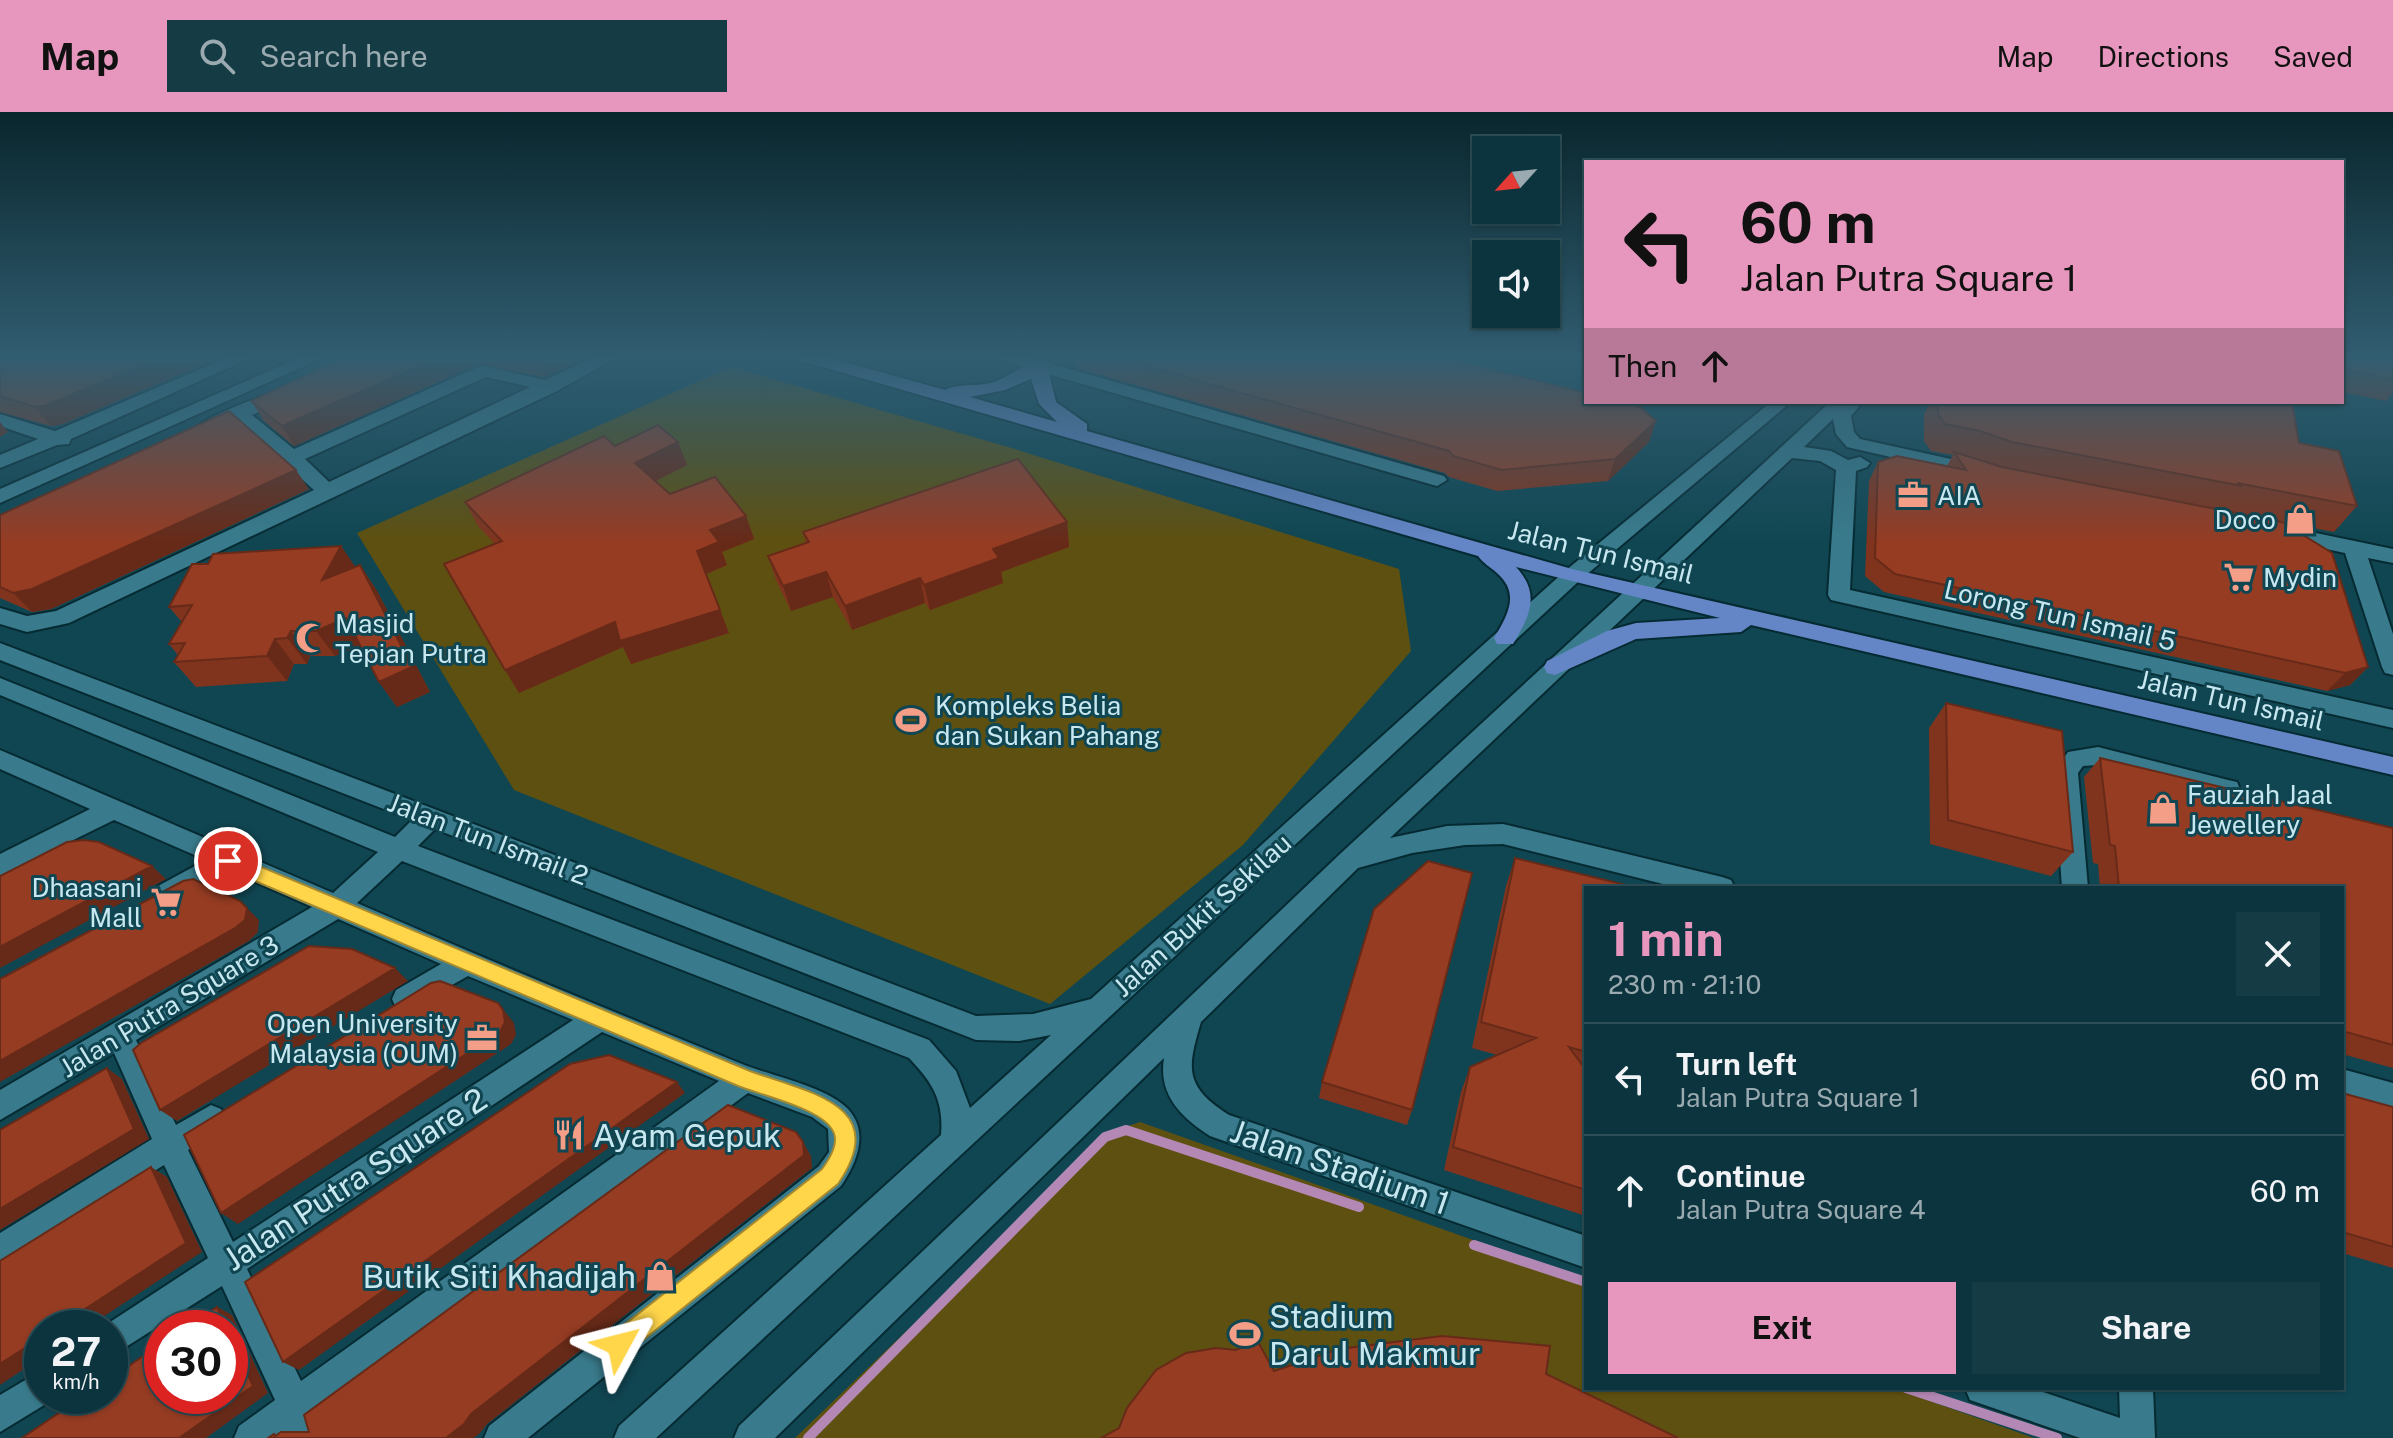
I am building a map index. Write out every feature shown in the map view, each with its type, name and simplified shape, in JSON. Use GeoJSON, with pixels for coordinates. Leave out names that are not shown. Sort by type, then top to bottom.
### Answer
{"type":"FeatureCollection","features":[{"type":"Feature","properties":{"kind":"main road","name":"Jalan Tun Ismail"},"geometry":{"type":"LineString","coordinates":[[1019,418],[1572,576],[2393,766]]}},
{"type":"Feature","properties":{"kind":"main road"},"geometry":{"type":"LineString","coordinates":[[1062,418],[1111,444]]}},
{"type":"Feature","properties":{"kind":"main road"},"geometry":{"type":"LineString","coordinates":[[1480,550],[1507,568],[1522,591],[1521,616],[1505,638]]}},
{"type":"Feature","properties":{"kind":"main road"},"geometry":{"type":"LineString","coordinates":[[1555,667],[1615,637],[1636,631],[1767,622]]}},
{"type":"Feature","properties":{"kind":"street"},"geometry":{"type":"LineString","coordinates":[[0,462],[102,418]]}},
{"type":"Feature","properties":{"kind":"street"},"geometry":{"type":"LineString","coordinates":[[0,497],[174,418]]}},
{"type":"Feature","properties":{"kind":"street"},"geometry":{"type":"LineString","coordinates":[[182,438],[227,418]]}},
{"type":"Feature","properties":{"kind":"street"},"geometry":{"type":"LineString","coordinates":[[244,418],[292,457],[328,492]]}},
{"type":"Feature","properties":{"kind":"street"},"geometry":{"type":"LineString","coordinates":[[292,457],[379,418]]}},
{"type":"Feature","properties":{"kind":"street"},"geometry":{"type":"LineString","coordinates":[[5,622],[42,624],[61,618],[485,418]]}},
{"type":"Feature","properties":{"kind":"street"},"geometry":{"type":"LineString","coordinates":[[1232,418],[1437,480]]}},
{"type":"Feature","properties":{"kind":"street","name":"Jalan Bukit Sekilau"},"geometry":{"type":"LineString","coordinates":[[631,1438],[1572,576],[1763,418]]}},
{"type":"Feature","properties":{"kind":"street"},"geometry":{"type":"LineString","coordinates":[[751,1438],[1189,1013],[1824,418]]}},
{"type":"Feature","properties":{"kind":"street"},"geometry":{"type":"LineString","coordinates":[[1786,452],[1824,455],[1846,467],[1881,463],[1966,479],[1992,476],[1965,466],[1854,443],[1845,434],[1842,418]]}},
{"type":"Feature","properties":{"kind":"street"},"geometry":{"type":"LineString","coordinates":[[0,420],[100,450]]}},
{"type":"Feature","properties":{"kind":"street","name":"Lorong Tun Ismail 5"},"geometry":{"type":"LineString","coordinates":[[1846,467],[1839,595],[2393,719]]}},
{"type":"Feature","properties":{"kind":"street"},"geometry":{"type":"LineString","coordinates":[[0,518],[28,505]]}},
{"type":"Feature","properties":{"kind":"street"},"geometry":{"type":"LineString","coordinates":[[2263,530],[2393,556]]}},
{"type":"Feature","properties":{"kind":"street"},"geometry":{"type":"LineString","coordinates":[[2354,548],[2393,667]]}},
{"type":"Feature","properties":{"kind":"street","name":"Jalan Tun Ismail 2"},"geometry":{"type":"LineString","coordinates":[[0,651],[976,1028],[1005,1032],[1035,1028],[1067,1020],[1105,1003]]}},
{"type":"Feature","properties":{"kind":"street","name":"Jalan Tun Ismail 2"},"geometry":{"type":"LineString","coordinates":[[0,686],[396,848],[919,1049],[939,1070],[952,1090],[959,1112],[955,1141]]}},
{"type":"Feature","properties":{"kind":"street"},"geometry":{"type":"LineString","coordinates":[[2356,710],[2380,709],[2393,703]]}},
{"type":"Feature","properties":{"kind":"street"},"geometry":{"type":"LineString","coordinates":[[2075,886],[2066,772],[2076,758],[2098,756],[2246,794]]}},
{"type":"Feature","properties":{"kind":"street"},"geometry":{"type":"LineString","coordinates":[[0,759],[466,963],[745,1079],[822,1107],[839,1120],[845,1136],[843,1157],[830,1176],[501,1438]]}},
{"type":"Feature","properties":{"kind":"street"},"geometry":{"type":"LineString","coordinates":[[0,866],[115,808]]}},
{"type":"Feature","properties":{"kind":"street","name":"Jalan Putra Square 3"},"geometry":{"type":"LineString","coordinates":[[0,1106],[337,906],[432,817]]}},
{"type":"Feature","properties":{"kind":"street"},"geometry":{"type":"LineString","coordinates":[[1348,862],[1412,840],[1467,833],[1503,834],[1714,886]]}},
{"type":"Feature","properties":{"kind":"street"},"geometry":{"type":"LineString","coordinates":[[148,905],[228,861]]}},
{"type":"Feature","properties":{"kind":"street"},"geometry":{"type":"LineString","coordinates":[[385,1013],[466,963]]}},
{"type":"Feature","properties":{"kind":"street","name":"Jalan Stadium 1"},"geometry":{"type":"LineString","coordinates":[[1189,1013],[1176,1067],[1184,1100],[1201,1115],[1220,1126],[1584,1251]]}},
{"type":"Feature","properties":{"kind":"street","name":"Jalan Putra Square 2"},"geometry":{"type":"LineString","coordinates":[[128,1329],[600,1018]]}},
{"type":"Feature","properties":{"kind":"street"},"geometry":{"type":"LineString","coordinates":[[120,1036],[310,1438]]}},
{"type":"Feature","properties":{"kind":"street"},"geometry":{"type":"LineString","coordinates":[[251,1438],[745,1079]]}},
{"type":"Feature","properties":{"kind":"street"},"geometry":{"type":"LineString","coordinates":[[2344,1083],[2393,1096]]}},
{"type":"Feature","properties":{"kind":"street"},"geometry":{"type":"LineString","coordinates":[[0,1251],[236,1104]]}},
{"type":"Feature","properties":{"kind":"street"},"geometry":{"type":"LineString","coordinates":[[1988,1390],[2129,1438]]}},
{"type":"Feature","properties":{"kind":"street"},"geometry":{"type":"LineString","coordinates":[[2136,1390],[2138,1438]]}},
{"type":"Feature","properties":{"kind":"street"},"geometry":{"type":"LineString","coordinates":[[0,1415],[24,1399]]}},
{"type":"Feature","properties":{"kind":"shaded area","name":"Kompleks Belia dan Sukan Pahang"},"geometry":{"type":"Polygon","coordinates":[[[616,418],[907,418],[1399,569],[1411,651],[1243,845],[1050,1004],[514,790],[357,533],[616,418]]]}},
{"type":"Feature","properties":{"kind":"shaded area","name":"Stadium Darul Makmur"},"geometry":{"type":"Polygon","coordinates":[[[1140,1122],[1584,1279],[1584,1390],[1899,1390],[2034,1438],[795,1438],[1116,1130],[1140,1122]]]}},
{"type":"Feature","properties":{"kind":"building"},"geometry":{"type":"Polygon","coordinates":[[[214,418],[237,418],[296,470],[32,589],[13,593],[0,587],[0,515],[214,418]]]}},
{"type":"Feature","properties":{"kind":"building"},"geometry":{"type":"Polygon","coordinates":[[[272,418],[301,418],[282,426],[272,418]]]}},
{"type":"Feature","properties":{"kind":"building"},"geometry":{"type":"Polygon","coordinates":[[[1330,418],[1652,418],[1656,421],[1615,459],[1502,470],[1453,456],[1449,451],[1330,418]]]}},
{"type":"Feature","properties":{"kind":"building"},"geometry":{"type":"Polygon","coordinates":[[[1941,418],[2295,418],[2299,443],[2339,451],[2357,506],[2012,442],[1945,424],[1941,418]]]}},
{"type":"Feature","properties":{"kind":"building"},"geometry":{"type":"Polygon","coordinates":[[[658,425],[678,442],[635,463],[670,494],[715,477],[746,516],[710,530],[719,542],[697,551],[720,610],[620,641],[615,622],[505,670],[444,564],[502,541],[465,502],[604,436],[615,446],[658,425]]]}},
{"type":"Feature","properties":{"kind":"building"},"geometry":{"type":"Polygon","coordinates":[[[1954,452],[2002,467],[2282,522],[2332,553],[2368,667],[2345,673],[1895,574],[1875,558],[1878,462],[1897,456],[1966,470],[1954,452]]]}},
{"type":"Feature","properties":{"kind":"building"},"geometry":{"type":"Polygon","coordinates":[[[1018,459],[1067,522],[993,549],[999,558],[924,585],[920,578],[845,606],[826,572],[783,586],[768,556],[809,542],[803,532],[1018,459]]]}},
{"type":"Feature","properties":{"kind":"building","name":"Masjid Tepian Putra"},"geometry":{"type":"Polygon","coordinates":[[[341,546],[322,580],[360,565],[412,667],[379,682],[346,618],[316,631],[291,631],[287,638],[275,639],[267,656],[174,662],[185,643],[169,644],[192,605],[169,607],[192,564],[208,564],[213,554],[341,546]]]}},
{"type":"Feature","properties":{"kind":"building"},"geometry":{"type":"Polygon","coordinates":[[[1946,703],[2062,731],[2073,852],[1948,820],[1946,703]]]}},
{"type":"Feature","properties":{"kind":"building"},"geometry":{"type":"Polygon","coordinates":[[[2100,758],[2393,828],[2393,1045],[2344,1032],[2344,886],[2119,886],[2115,846],[2110,845],[2100,758]]]}},
{"type":"Feature","properties":{"kind":"building"},"geometry":{"type":"Polygon","coordinates":[[[67,842],[99,842],[152,866],[0,947],[0,876],[67,842]]]}},
{"type":"Feature","properties":{"kind":"building"},"geometry":{"type":"Polygon","coordinates":[[[1515,858],[1630,886],[1584,886],[1584,1051],[1569,1047],[1584,1067],[1584,1189],[1453,1147],[1470,1067],[1536,1038],[1481,1022],[1515,858]]]}},
{"type":"Feature","properties":{"kind":"building"},"geometry":{"type":"Polygon","coordinates":[[[1428,861],[1472,873],[1412,1110],[1322,1082],[1374,909],[1428,861]]]}},
{"type":"Feature","properties":{"kind":"building"},"geometry":{"type":"Polygon","coordinates":[[[193,879],[240,901],[247,908],[245,920],[0,1061],[0,979],[183,881],[193,879]]]}},
{"type":"Feature","properties":{"kind":"building"},"geometry":{"type":"Polygon","coordinates":[[[309,946],[352,949],[395,968],[160,1110],[133,1050],[309,946]]]}},
{"type":"Feature","properties":{"kind":"building"},"geometry":{"type":"Polygon","coordinates":[[[440,981],[498,1003],[505,1022],[500,1032],[221,1213],[184,1135],[431,983],[440,981]]]}},
{"type":"Feature","properties":{"kind":"building"},"geometry":{"type":"Polygon","coordinates":[[[609,1055],[677,1082],[283,1362],[245,1282],[570,1064],[609,1055]]]}},
{"type":"Feature","properties":{"kind":"building"},"geometry":{"type":"Polygon","coordinates":[[[107,1068],[134,1129],[0,1209],[0,1130],[107,1068]]]}},
{"type":"Feature","properties":{"kind":"building"},"geometry":{"type":"Polygon","coordinates":[[[2344,1094],[2393,1107],[2393,1247],[2344,1233],[2344,1094]]]}},
{"type":"Feature","properties":{"kind":"building"},"geometry":{"type":"Polygon","coordinates":[[[728,1105],[796,1132],[803,1142],[804,1155],[471,1414],[446,1438],[268,1438],[281,1432],[309,1432],[304,1415],[728,1105]]]}},
{"type":"Feature","properties":{"kind":"building"},"geometry":{"type":"Polygon","coordinates":[[[151,1167],[186,1243],[84,1310],[24,1310],[24,1349],[0,1364],[0,1261],[151,1167]]]}},
{"type":"Feature","properties":{"kind":"building"},"geometry":{"type":"Polygon","coordinates":[[[1442,1336],[1550,1346],[1546,1374],[1678,1438],[1101,1438],[1119,1428],[1127,1408],[1156,1370],[1186,1353],[1216,1348],[1236,1350],[1257,1340],[1274,1371],[1339,1349],[1442,1336]]]}},
{"type":"Feature","properties":{"kind":"building"},"geometry":{"type":"Polygon","coordinates":[[[144,1355],[144,1414],[213,1414],[179,1438],[22,1438],[57,1414],[128,1414],[128,1367],[144,1355]]]}},
{"type":"Feature","properties":{"kind":"waterway"},"geometry":{"type":"LineString","coordinates":[[808,1438],[1105,1137],[1126,1130],[1359,1207]]}},
{"type":"Feature","properties":{"kind":"waterway"},"geometry":{"type":"LineString","coordinates":[[1474,1245],[1584,1281]]}},
{"type":"Feature","properties":{"kind":"waterway"},"geometry":{"type":"LineString","coordinates":[[1912,1390],[2057,1438]]}},
{"type":"Feature","properties":{"kind":"place","name":"AIA"},"geometry":{"type":"Point","coordinates":[1913,495]}},
{"type":"Feature","properties":{"kind":"place","name":"Doco"},"geometry":{"type":"Point","coordinates":[2300,519]}},
{"type":"Feature","properties":{"kind":"place","name":"Mydin"},"geometry":{"type":"Point","coordinates":[2239,577]}},
{"type":"Feature","properties":{"kind":"place","name":"Masjid Tepian Putra"},"geometry":{"type":"Point","coordinates":[311,638]}},
{"type":"Feature","properties":{"kind":"place","name":"Kompleks Belia dan Sukan Pahang"},"geometry":{"type":"Point","coordinates":[911,720]}},
{"type":"Feature","properties":{"kind":"place","name":"Fauziah Jaal Jewellery"},"geometry":{"type":"Point","coordinates":[2163,809]}},
{"type":"Feature","properties":{"kind":"place","name":"Dhaasani Mall"},"geometry":{"type":"Point","coordinates":[166,902]}},
{"type":"Feature","properties":{"kind":"place","name":"Open University Malaysia (OUM)"},"geometry":{"type":"Point","coordinates":[482,1038]}},
{"type":"Feature","properties":{"kind":"place","name":"Ayam Gepuk"},"geometry":{"type":"Point","coordinates":[569,1135]}},
{"type":"Feature","properties":{"kind":"place","name":"Butik Siti Khadijah"},"geometry":{"type":"Point","coordinates":[660,1276]}},
{"type":"Feature","properties":{"kind":"place","name":"Stadium Darul Makmur"},"geometry":{"type":"Point","coordinates":[1245,1334]}},
{"type":"Feature","properties":{"kind":"route"},"geometry":{"type":"LineString","coordinates":[[228,861],[745,1079],[822,1107],[839,1120],[845,1136],[843,1157],[830,1176],[619,1345]]}}]}
